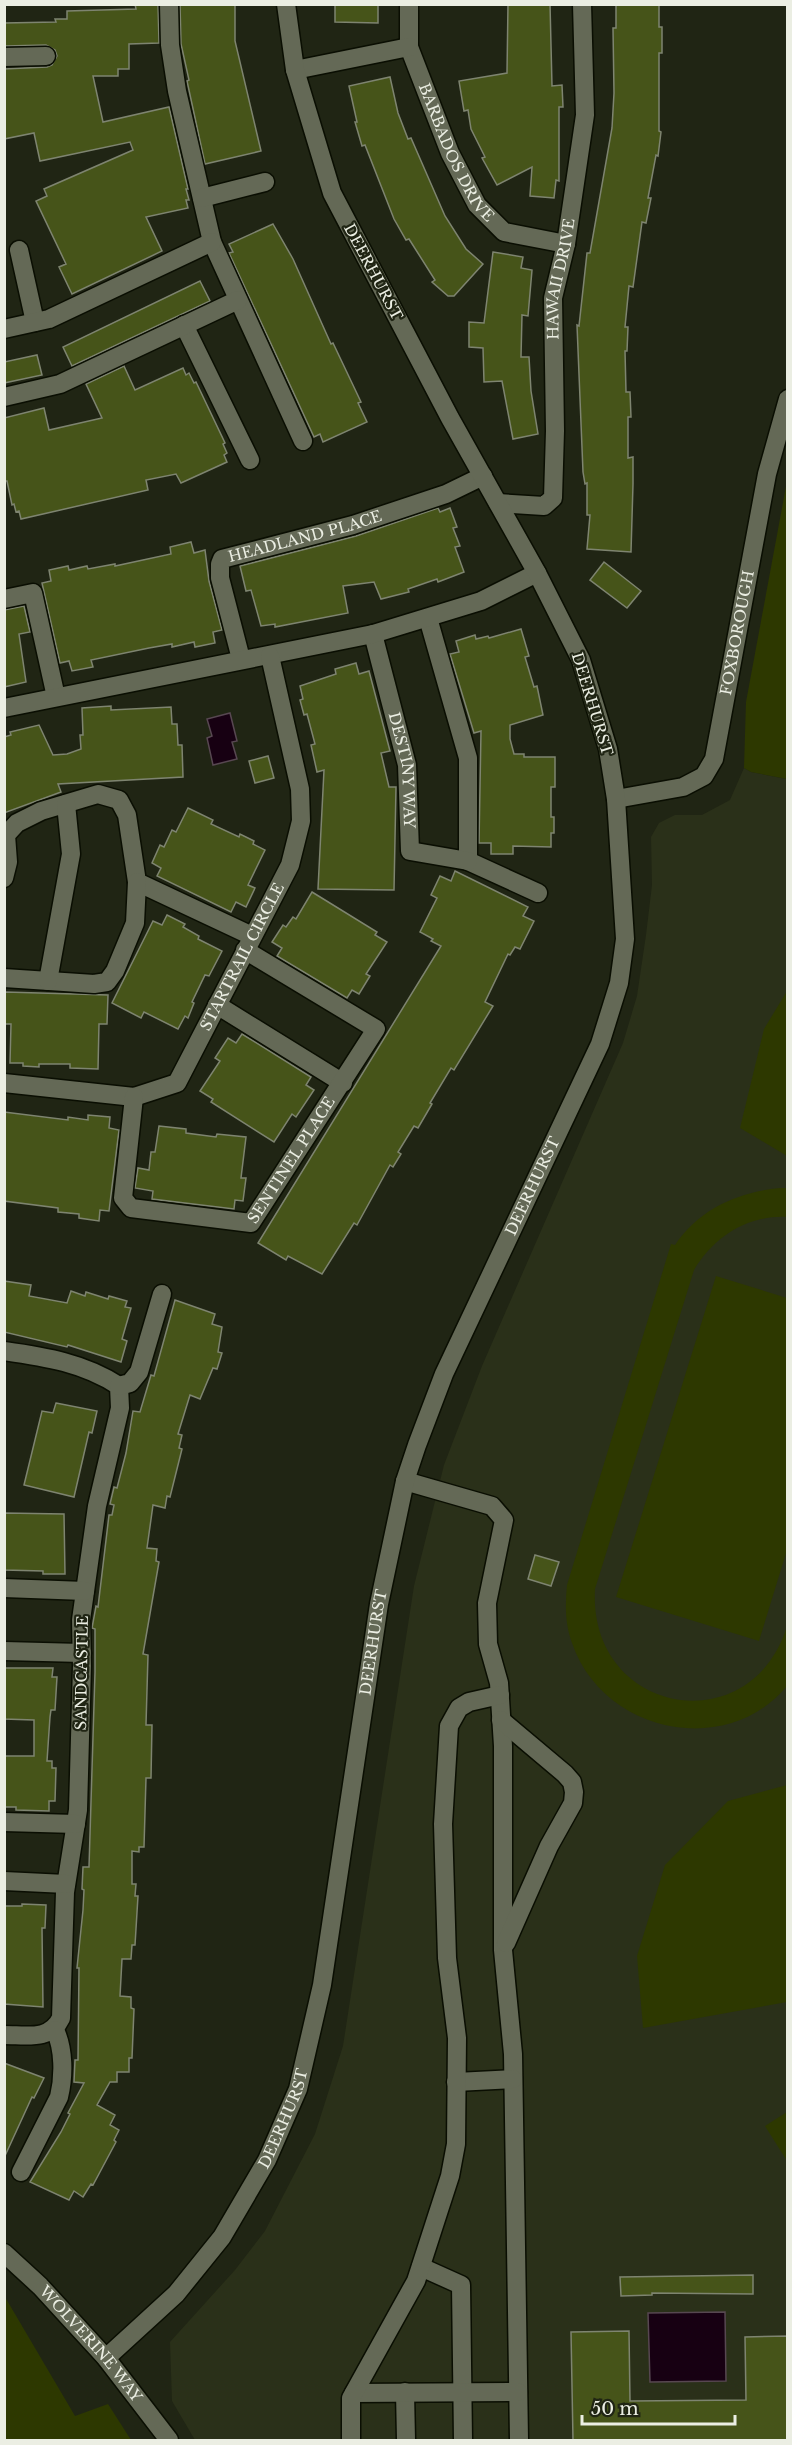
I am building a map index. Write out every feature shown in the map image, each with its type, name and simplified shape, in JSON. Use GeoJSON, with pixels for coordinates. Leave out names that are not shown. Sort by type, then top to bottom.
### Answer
{"type":"FeatureCollection","features":[{"type":"Feature","properties":{"kind":"street"},"geometry":{"type":"LineString","coordinates":[[169,4],[170,45],[177,92],[212,242],[303,441]]}},
{"type":"Feature","properties":{"kind":"street","name":"DEERHURST"},"geometry":{"type":"LineString","coordinates":[[106,2358],[176,2294],[222,2237],[267,2160],[297,2089],[322,1985],[379,1604],[405,1481],[444,1374],[600,1044],[619,983],[626,939],[616,799],[608,749],[581,660],[537,573],[332,193],[295,70],[286,4]]}},
{"type":"Feature","properties":{"kind":"street","name":"BARBADOS DRIVE"},"geometry":{"type":"LineString","coordinates":[[409,4],[409,47],[450,153],[477,205],[504,232],[566,244]]}},
{"type":"Feature","properties":{"kind":"street","name":"HAWAII DRIVE"},"geometry":{"type":"LineString","coordinates":[[498,503],[544,506],[553,498],[554,298],[566,244],[585,115],[582,4]]}},
{"type":"Feature","properties":{"kind":"street"},"geometry":{"type":"LineString","coordinates":[[295,70],[409,47]]}},
{"type":"Feature","properties":{"kind":"street"},"geometry":{"type":"LineString","coordinates":[[4,57],[46,56]]}},
{"type":"Feature","properties":{"kind":"street"},"geometry":{"type":"LineString","coordinates":[[202,198],[266,182]]}},
{"type":"Feature","properties":{"kind":"street"},"geometry":{"type":"LineString","coordinates":[[4,329],[49,319],[212,242]]}},
{"type":"Feature","properties":{"kind":"street"},"geometry":{"type":"LineString","coordinates":[[19,250],[35,322]]}},
{"type":"Feature","properties":{"kind":"street"},"geometry":{"type":"LineString","coordinates":[[4,397],[60,384],[238,300]]}},
{"type":"Feature","properties":{"kind":"street"},"geometry":{"type":"LineString","coordinates":[[184,325],[250,460]]}},
{"type":"Feature","properties":{"kind":"street","name":"FOXBOROUGH"},"geometry":{"type":"LineString","coordinates":[[616,799],[683,787],[704,776],[714,759],[767,474],[788,399]]}},
{"type":"Feature","properties":{"kind":"street","name":"HEADLAND PLACE"},"geometry":{"type":"LineString","coordinates":[[241,659],[220,578],[222,559],[353,525],[446,494],[483,476]]}},
{"type":"Feature","properties":{"kind":"street"},"geometry":{"type":"LineString","coordinates":[[4,708],[373,634],[481,601],[537,573]]}},
{"type":"Feature","properties":{"kind":"street"},"geometry":{"type":"LineString","coordinates":[[4,599],[33,592],[56,697]]}},
{"type":"Feature","properties":{"kind":"street"},"geometry":{"type":"LineString","coordinates":[[428,618],[468,758],[468,861]]}},
{"type":"Feature","properties":{"kind":"street","name":"DESTINY WAY"},"geometry":{"type":"LineString","coordinates":[[373,634],[408,765],[410,851],[468,861],[538,893]]}},
{"type":"Feature","properties":{"kind":"street","name":"STARTRAIL CIRCLE"},"geometry":{"type":"LineString","coordinates":[[4,1083],[134,1097],[177,1083],[290,866],[301,821],[300,789],[270,656]]}},
{"type":"Feature","properties":{"kind":"street"},"geometry":{"type":"LineString","coordinates":[[4,878],[8,862],[6,835],[17,824],[41,811],[98,794],[119,800],[128,815],[137,882],[135,923],[115,971],[107,982],[94,984],[4,978]]}},
{"type":"Feature","properties":{"kind":"street"},"geometry":{"type":"LineString","coordinates":[[48,981],[71,854],[66,804]]}},
{"type":"Feature","properties":{"kind":"street"},"geometry":{"type":"LineString","coordinates":[[137,882],[248,943]]}},
{"type":"Feature","properties":{"kind":"street","name":"SENTINEL PLACE"},"geometry":{"type":"LineString","coordinates":[[134,1097],[123,1198],[131,1209],[251,1223],[376,1029],[248,943]]}},
{"type":"Feature","properties":{"kind":"street","name":"SENTINEL PLACE"},"geometry":{"type":"LineString","coordinates":[[217,1005],[343,1083]]}},
{"type":"Feature","properties":{"kind":"street"},"geometry":{"type":"LineString","coordinates":[[4,1351],[40,1356],[98,1372],[119,1386],[130,1383],[139,1372],[162,1294]]}},
{"type":"Feature","properties":{"kind":"street","name":"SANDCASTLE"},"geometry":{"type":"LineString","coordinates":[[56,2030],[61,2018],[66,1884],[78,1810],[81,1620],[97,1506],[120,1408],[119,1386]]}},
{"type":"Feature","properties":{"kind":"street"},"geometry":{"type":"LineString","coordinates":[[405,1481],[492,1506],[504,1520],[487,1603],[488,1644],[499,1683],[501,1720],[503,1950],[513,2079],[519,2440]]}},
{"type":"Feature","properties":{"kind":"street"},"geometry":{"type":"LineString","coordinates":[[4,1588],[85,1591]]}},
{"type":"Feature","properties":{"kind":"street"},"geometry":{"type":"LineString","coordinates":[[4,1651],[81,1653]]}},
{"type":"Feature","properties":{"kind":"street"},"geometry":{"type":"LineString","coordinates":[[351,2440],[351,2398],[416,2282],[450,2176],[456,2144],[456,2038],[447,1958],[443,1824],[449,1725],[459,1708],[469,1702],[500,1695]]}},
{"type":"Feature","properties":{"kind":"street"},"geometry":{"type":"LineString","coordinates":[[501,1720],[565,1774],[572,1782],[574,1792],[573,1803],[549,1846],[503,1950]]}},
{"type":"Feature","properties":{"kind":"street"},"geometry":{"type":"LineString","coordinates":[[4,1822],[76,1824]]}},
{"type":"Feature","properties":{"kind":"street"},"geometry":{"type":"LineString","coordinates":[[4,1881],[66,1884]]}},
{"type":"Feature","properties":{"kind":"street"},"geometry":{"type":"LineString","coordinates":[[4,2035],[45,2035],[56,2030],[61,2042],[62,2087],[59,2097],[21,2172]]}},
{"type":"Feature","properties":{"kind":"street"},"geometry":{"type":"LineString","coordinates":[[456,2082],[513,2079]]}},
{"type":"Feature","properties":{"kind":"street","name":"WOLVERINE WAY"},"geometry":{"type":"LineString","coordinates":[[4,2253],[40,2286],[106,2358],[170,2440]]}},
{"type":"Feature","properties":{"kind":"street"},"geometry":{"type":"LineString","coordinates":[[421,2267],[461,2285],[464,2440]]}},
{"type":"Feature","properties":{"kind":"street"},"geometry":{"type":"LineString","coordinates":[[405,2392],[406,2440]]}},
{"type":"Feature","properties":{"kind":"street"},"geometry":{"type":"LineString","coordinates":[[354,2393],[518,2392]]}},
{"type":"Feature","properties":{"kind":"shaded area"},"geometry":{"type":"Polygon","coordinates":[[[230,713],[237,741],[232,742],[237,759],[213,765],[207,738],[212,736],[207,719],[230,713]]]}},
{"type":"Feature","properties":{"kind":"shaded area"},"geometry":{"type":"Polygon","coordinates":[[[744,768],[751,772],[787,779],[787,2440],[195,2440],[172,2401],[170,2342],[235,2270],[265,2231],[315,2134],[343,2046],[414,1586],[444,1465],[482,1366],[623,1043],[637,996],[646,935],[652,885],[651,837],[659,823],[675,815],[702,815],[730,800],[744,768]]]}},
{"type":"Feature","properties":{"kind":"shaded area"},"geometry":{"type":"Polygon","coordinates":[[[725,2312],[726,2381],[650,2382],[648,2313],[725,2312]]]}},
{"type":"Feature","properties":{"kind":"green space"},"geometry":{"type":"Polygon","coordinates":[[[787,481],[788,779],[751,772],[744,768],[746,702],[787,481]]]}},
{"type":"Feature","properties":{"kind":"green space"},"geometry":{"type":"Polygon","coordinates":[[[787,991],[787,1156],[740,1128],[764,1029],[787,991]]]}},
{"type":"Feature","properties":{"kind":"green space"},"geometry":{"type":"Polygon","coordinates":[[[787,1188],[787,1217],[758,1220],[733,1230],[711,1248],[694,1270],[595,1589],[600,1632],[617,1665],[643,1687],[675,1699],[709,1699],[741,1688],[768,1663],[787,1626],[787,1686],[761,1709],[732,1723],[700,1728],[668,1726],[637,1715],[610,1698],[587,1673],[572,1643],[568,1629],[567,1585],[671,1244],[675,1245],[696,1221],[721,1204],[749,1194],[787,1188]]]}},
{"type":"Feature","properties":{"kind":"green space"},"geometry":{"type":"Polygon","coordinates":[[[716,1276],[787,1298],[787,1550],[759,1641],[616,1597],[716,1276]]]}},
{"type":"Feature","properties":{"kind":"green space"},"geometry":{"type":"Polygon","coordinates":[[[787,1785],[787,2002],[643,2028],[637,1956],[665,1865],[728,1801],[787,1785]]]}},
{"type":"Feature","properties":{"kind":"green space"},"geometry":{"type":"Polygon","coordinates":[[[787,2112],[787,2161],[765,2126],[787,2112]]]}},
{"type":"Feature","properties":{"kind":"green space"},"geometry":{"type":"Polygon","coordinates":[[[5,2297],[75,2416],[108,2404],[131,2440],[5,2440],[5,2297]]]}},
{"type":"Feature","properties":{"kind":"building"},"geometry":{"type":"Polygon","coordinates":[[[135,4],[158,4],[159,43],[129,44],[129,69],[118,69],[118,76],[93,76],[103,122],[169,107],[188,189],[186,189],[189,200],[186,200],[188,208],[146,217],[162,251],[72,294],[59,267],[66,264],[36,201],[47,196],[44,189],[133,150],[130,142],[40,161],[34,133],[4,139],[4,69],[47,67],[52,65],[57,56],[55,50],[46,45],[5,46],[4,23],[56,22],[55,19],[67,19],[67,11],[136,9],[135,4]]]}},
{"type":"Feature","properties":{"kind":"building"},"geometry":{"type":"Polygon","coordinates":[[[180,4],[235,4],[235,41],[261,151],[205,164],[181,44],[180,4]]]}},
{"type":"Feature","properties":{"kind":"building"},"geometry":{"type":"Polygon","coordinates":[[[335,4],[378,4],[378,23],[335,22],[335,4]]]}},
{"type":"Feature","properties":{"kind":"building"},"geometry":{"type":"Polygon","coordinates":[[[508,4],[550,4],[552,86],[562,85],[563,107],[559,107],[559,181],[556,180],[554,198],[530,196],[532,167],[497,185],[482,158],[485,157],[471,129],[468,110],[464,111],[459,81],[507,73],[508,4]]]}},
{"type":"Feature","properties":{"kind":"building"},"geometry":{"type":"Polygon","coordinates":[[[616,4],[659,4],[659,27],[662,27],[662,53],[659,53],[659,131],[661,132],[648,198],[651,198],[646,223],[642,222],[633,287],[629,286],[625,327],[628,327],[627,351],[625,351],[626,392],[630,392],[631,417],[628,417],[628,458],[633,457],[631,552],[587,549],[590,515],[587,515],[587,483],[585,484],[583,472],[577,325],[579,326],[587,253],[590,253],[612,128],[613,28],[616,28],[616,4]]]}},
{"type":"Feature","properties":{"kind":"building"},"geometry":{"type":"Polygon","coordinates":[[[390,77],[398,113],[408,139],[411,138],[445,216],[466,249],[483,264],[454,296],[448,296],[432,282],[435,280],[409,239],[406,240],[394,219],[365,145],[362,146],[349,86],[390,77]]]}},
{"type":"Feature","properties":{"kind":"building"},"geometry":{"type":"Polygon","coordinates":[[[273,224],[293,259],[331,344],[333,343],[361,402],[358,403],[367,422],[323,442],[320,434],[314,437],[229,253],[233,252],[229,244],[273,224]]]}},
{"type":"Feature","properties":{"kind":"building"},"geometry":{"type":"Polygon","coordinates":[[[493,252],[523,257],[521,268],[532,270],[528,316],[522,315],[521,357],[529,357],[531,391],[538,434],[513,439],[502,381],[484,382],[483,348],[469,347],[469,322],[484,323],[493,252]]]}},
{"type":"Feature","properties":{"kind":"building"},"geometry":{"type":"Polygon","coordinates":[[[200,281],[210,301],[72,366],[63,347],[200,281]]]}},
{"type":"Feature","properties":{"kind":"building"},"geometry":{"type":"Polygon","coordinates":[[[37,355],[42,375],[4,383],[4,362],[37,355]]]}},
{"type":"Feature","properties":{"kind":"building"},"geometry":{"type":"Polygon","coordinates":[[[124,366],[135,390],[183,368],[186,375],[189,373],[194,383],[196,382],[225,443],[223,444],[227,453],[224,455],[227,462],[181,483],[176,474],[146,480],[148,490],[21,519],[19,511],[16,512],[14,504],[12,505],[7,481],[4,481],[4,418],[44,408],[49,430],[102,418],[86,384],[124,366]]]}},
{"type":"Feature","properties":{"kind":"building"},"geometry":{"type":"Polygon","coordinates":[[[438,508],[440,512],[450,508],[457,527],[453,528],[460,546],[455,547],[464,572],[438,582],[437,579],[408,589],[409,592],[381,599],[374,582],[343,586],[348,613],[275,627],[275,624],[261,626],[251,590],[246,591],[240,566],[356,536],[438,508]]]}},
{"type":"Feature","properties":{"kind":"building"},"geometry":{"type":"Polygon","coordinates":[[[191,542],[194,553],[205,550],[209,581],[222,630],[213,632],[215,643],[195,647],[194,642],[172,647],[172,644],[149,648],[91,660],[93,667],[72,671],[69,661],[60,663],[42,583],[51,581],[49,570],[68,566],[69,570],[87,566],[88,569],[115,564],[115,566],[171,554],[170,547],[191,542]]]}},
{"type":"Feature","properties":{"kind":"building"},"geometry":{"type":"Polygon","coordinates":[[[604,562],[641,591],[627,608],[590,580],[604,562]]]}},
{"type":"Feature","properties":{"kind":"building"},"geometry":{"type":"Polygon","coordinates":[[[24,606],[30,632],[19,634],[26,682],[4,687],[4,610],[24,606]]]}},
{"type":"Feature","properties":{"kind":"building"},"geometry":{"type":"Polygon","coordinates":[[[521,629],[529,656],[525,657],[534,687],[537,686],[543,715],[510,725],[510,739],[514,754],[524,754],[524,757],[555,757],[555,787],[551,787],[551,817],[554,817],[554,833],[551,833],[551,847],[513,846],[513,854],[491,854],[491,843],[479,843],[481,731],[474,733],[450,654],[459,652],[456,641],[475,635],[476,639],[488,636],[489,638],[521,629]]]}},
{"type":"Feature","properties":{"kind":"building"},"geometry":{"type":"Polygon","coordinates":[[[356,663],[359,674],[369,671],[390,751],[381,753],[389,787],[396,787],[394,890],[318,889],[324,770],[317,772],[311,745],[315,744],[307,714],[304,715],[300,700],[303,699],[300,686],[336,674],[335,669],[356,663]]]}},
{"type":"Feature","properties":{"kind":"building"},"geometry":{"type":"Polygon","coordinates":[[[111,706],[111,710],[171,707],[172,724],[177,724],[178,745],[182,745],[183,777],[58,784],[61,792],[4,813],[4,737],[11,735],[10,732],[39,725],[53,755],[67,754],[81,749],[82,708],[111,706]]]}},
{"type":"Feature","properties":{"kind":"building"},"geometry":{"type":"Polygon","coordinates":[[[268,756],[274,778],[255,783],[249,761],[268,756]]]}},
{"type":"Feature","properties":{"kind":"building"},"geometry":{"type":"Polygon","coordinates":[[[188,808],[213,820],[211,824],[239,837],[240,834],[265,850],[248,885],[255,888],[246,907],[236,902],[231,912],[157,876],[161,868],[152,863],[160,845],[164,847],[172,830],[176,832],[188,808]]]}},
{"type":"Feature","properties":{"kind":"building"},"geometry":{"type":"Polygon","coordinates":[[[455,871],[528,907],[523,916],[534,921],[520,949],[515,947],[510,955],[508,954],[485,1002],[493,1006],[454,1070],[451,1068],[418,1128],[414,1126],[398,1152],[401,1154],[393,1167],[390,1165],[357,1225],[354,1223],[322,1274],[288,1256],[286,1260],[258,1243],[441,946],[420,932],[437,898],[431,895],[440,876],[451,881],[455,871]]]}},
{"type":"Feature","properties":{"kind":"building"},"geometry":{"type":"Polygon","coordinates":[[[312,892],[377,932],[375,935],[387,942],[366,974],[370,976],[359,994],[352,990],[347,998],[277,956],[282,948],[272,942],[283,925],[286,927],[293,917],[296,919],[312,892]]]}},
{"type":"Feature","properties":{"kind":"building"},"geometry":{"type":"Polygon","coordinates":[[[167,915],[185,924],[183,927],[199,936],[198,939],[222,951],[209,976],[205,975],[192,1002],[194,1003],[188,1018],[185,1016],[178,1029],[144,1012],[141,1018],[112,1003],[153,921],[162,925],[167,915]]]}},
{"type":"Feature","properties":{"kind":"building"},"geometry":{"type":"Polygon","coordinates":[[[5,992],[108,995],[107,1024],[99,1024],[98,1069],[70,1068],[70,1064],[39,1064],[39,1067],[10,1063],[11,1024],[4,1024],[5,992]]]}},
{"type":"Feature","properties":{"kind":"building"},"geometry":{"type":"Polygon","coordinates":[[[242,1034],[311,1077],[306,1085],[314,1090],[296,1117],[292,1114],[274,1142],[211,1102],[213,1099],[200,1091],[220,1061],[215,1058],[228,1038],[236,1043],[242,1034]]]}},
{"type":"Feature","properties":{"kind":"building"},"geometry":{"type":"Polygon","coordinates":[[[4,1112],[68,1120],[68,1117],[88,1120],[88,1115],[110,1117],[109,1128],[119,1130],[109,1211],[100,1210],[99,1221],[79,1218],[79,1214],[58,1212],[58,1208],[4,1201],[4,1112]]]}},
{"type":"Feature","properties":{"kind":"building"},"geometry":{"type":"Polygon","coordinates":[[[159,1126],[186,1129],[186,1133],[216,1137],[217,1134],[246,1137],[241,1178],[246,1178],[243,1201],[235,1200],[234,1209],[152,1199],[153,1191],[135,1188],[138,1168],[149,1170],[151,1152],[155,1152],[159,1126]]]}},
{"type":"Feature","properties":{"kind":"building"},"geometry":{"type":"Polygon","coordinates":[[[4,1281],[31,1285],[29,1296],[67,1303],[71,1291],[85,1296],[86,1292],[108,1299],[109,1296],[127,1301],[125,1307],[131,1308],[122,1339],[127,1341],[121,1362],[68,1345],[67,1347],[4,1332],[4,1281]]]}},
{"type":"Feature","properties":{"kind":"building"},"geometry":{"type":"Polygon","coordinates":[[[175,1300],[215,1314],[212,1324],[222,1327],[218,1352],[222,1353],[217,1369],[213,1368],[200,1399],[190,1395],[178,1434],[182,1435],[179,1448],[182,1449],[170,1497],[167,1496],[165,1508],[153,1505],[147,1548],[157,1549],[156,1561],[159,1562],[143,1654],[148,1655],[146,1725],[152,1725],[151,1778],[146,1778],[144,1847],[139,1847],[139,1852],[132,1851],[132,1884],[136,1884],[135,1896],[138,1896],[135,1945],[132,1945],[131,1959],[122,1959],[120,1996],[131,1997],[131,2008],[134,2009],[132,2058],[129,2058],[129,2072],[117,2072],[117,2082],[110,2082],[97,2105],[115,2115],[110,2125],[119,2130],[114,2140],[116,2142],[93,2185],[91,2184],[83,2197],[74,2191],[69,2200],[30,2182],[61,2132],[84,2083],[74,2082],[75,2060],[78,2060],[79,1968],[77,1968],[83,1910],[83,1867],[89,1867],[95,1672],[95,1629],[92,1628],[96,1606],[98,1607],[109,1515],[112,1515],[114,1505],[110,1504],[114,1487],[117,1488],[126,1453],[133,1411],[140,1412],[151,1375],[154,1376],[175,1300]]]}},
{"type":"Feature","properties":{"kind":"building"},"geometry":{"type":"Polygon","coordinates":[[[56,1403],[97,1411],[92,1433],[89,1432],[74,1497],[24,1485],[42,1411],[53,1413],[56,1403]]]}},
{"type":"Feature","properties":{"kind":"building"},"geometry":{"type":"Polygon","coordinates":[[[4,1513],[64,1514],[65,1574],[4,1570],[4,1513]]]}},
{"type":"Feature","properties":{"kind":"building"},"geometry":{"type":"Polygon","coordinates":[[[535,1555],[559,1562],[551,1586],[528,1579],[535,1555]]]}},
{"type":"Feature","properties":{"kind":"building"},"geometry":{"type":"Polygon","coordinates":[[[4,1668],[53,1668],[52,1677],[57,1677],[55,1710],[51,1710],[50,1717],[47,1761],[52,1761],[52,1768],[56,1768],[55,1801],[49,1801],[49,1811],[16,1810],[16,1807],[4,1807],[4,1758],[6,1756],[34,1756],[34,1720],[4,1719],[4,1668]]]}},
{"type":"Feature","properties":{"kind":"building"},"geometry":{"type":"Polygon","coordinates":[[[22,1904],[46,1905],[45,1928],[42,1928],[43,2007],[4,2004],[4,1906],[22,1906],[22,1904]]]}},
{"type":"Feature","properties":{"kind":"building"},"geometry":{"type":"Polygon","coordinates":[[[4,2063],[44,2078],[34,2098],[32,2097],[4,2158],[4,2063]]]}},
{"type":"Feature","properties":{"kind":"building"},"geometry":{"type":"Polygon","coordinates":[[[753,2275],[753,2294],[652,2293],[652,2295],[621,2296],[620,2277],[753,2275]]]}},
{"type":"Feature","properties":{"kind":"building"},"geometry":{"type":"Polygon","coordinates":[[[629,2331],[630,2401],[746,2400],[745,2337],[788,2336],[788,2440],[573,2440],[571,2332],[629,2331]]]}}]}
